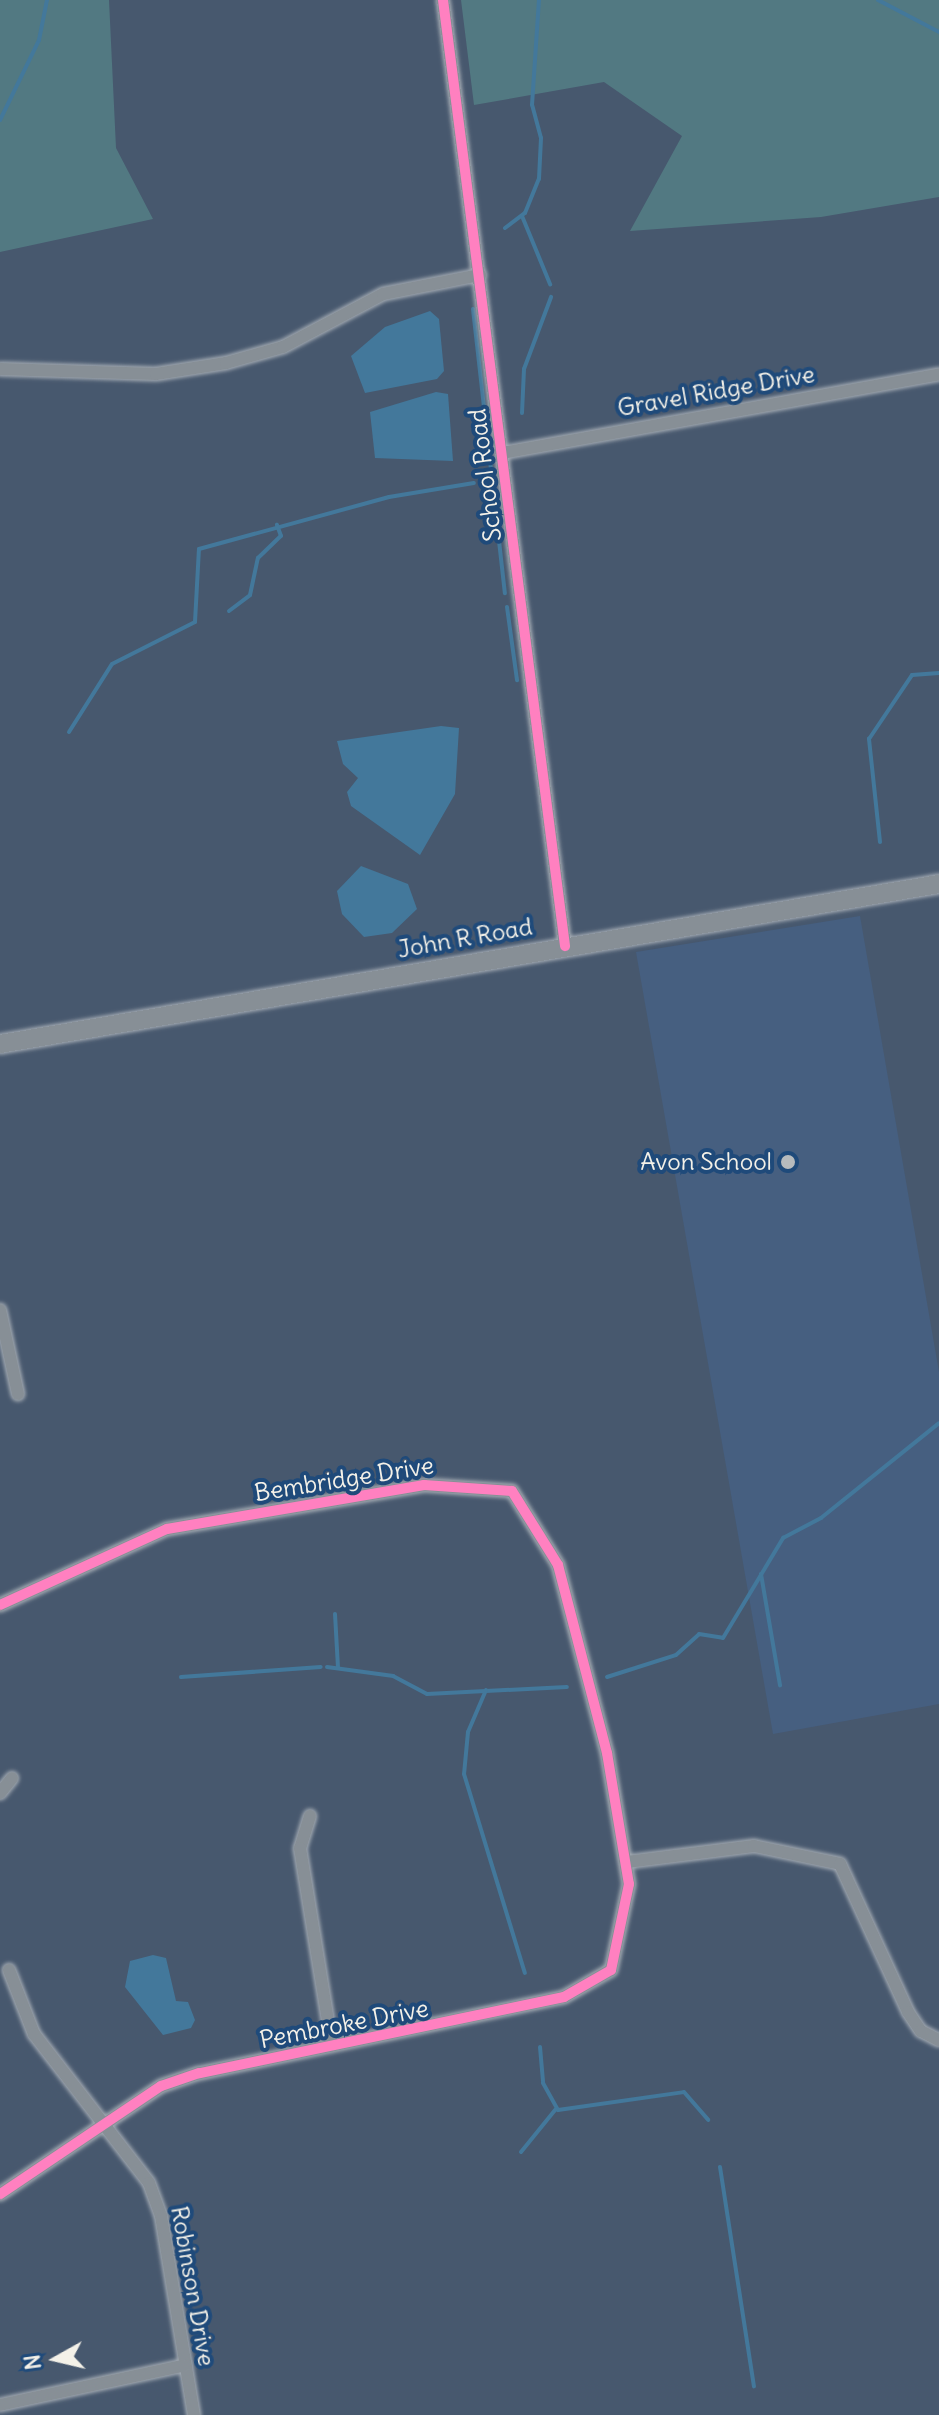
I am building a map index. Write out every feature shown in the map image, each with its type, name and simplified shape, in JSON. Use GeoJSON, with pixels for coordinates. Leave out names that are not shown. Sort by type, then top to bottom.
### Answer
{"type":"FeatureCollection","features":[{"type":"Feature","properties":{"kind":"main road","name":"John R Road"},"geometry":{"type":"LineString","coordinates":[[0,1044],[939,884]]}},
{"type":"Feature","properties":{"kind":"street","name":"School Road"},"geometry":{"type":"LineString","coordinates":[[443,0],[565,946]]}},
{"type":"Feature","properties":{"kind":"street"},"geometry":{"type":"LineString","coordinates":[[0,369],[156,374],[226,363],[283,347],[383,294],[480,275]]}},
{"type":"Feature","properties":{"kind":"street","name":"Gravel Ridge Drive"},"geometry":{"type":"LineString","coordinates":[[502,453],[939,374]]}},
{"type":"Feature","properties":{"kind":"street"},"geometry":{"type":"LineString","coordinates":[[0,1310],[18,1394]]}},
{"type":"Feature","properties":{"kind":"street","name":"Bembridge Drive"},"geometry":{"type":"LineString","coordinates":[[0,1605],[167,1529],[424,1485],[512,1491],[558,1565],[627,1862]]}},
{"type":"Feature","properties":{"kind":"street"},"geometry":{"type":"LineString","coordinates":[[0,1793],[12,1778]]}},
{"type":"Feature","properties":{"kind":"street"},"geometry":{"type":"LineString","coordinates":[[310,1816],[300,1848],[332,2045]]}},
{"type":"Feature","properties":{"kind":"street"},"geometry":{"type":"LineString","coordinates":[[627,1862],[754,1846],[840,1864],[908,2012],[939,2040]]}},
{"type":"Feature","properties":{"kind":"street","name":"Pembroke Drive"},"geometry":{"type":"LineString","coordinates":[[0,2194],[161,2086],[199,2073],[332,2045],[517,2012],[589,1984],[611,1970],[621,1945],[627,1862]]}},
{"type":"Feature","properties":{"kind":"street","name":"Robinson Drive"},"geometry":{"type":"LineString","coordinates":[[9,1970],[34,2034],[149,2183],[161,2216],[194,2415]]}},
{"type":"Feature","properties":{"kind":"street"},"geometry":{"type":"LineString","coordinates":[[0,2405],[186,2365]]}},
{"type":"Feature","properties":{"kind":"shaded area"},"geometry":{"type":"Polygon","coordinates":[[[430,311],[439,319],[444,371],[437,379],[365,393],[351,356],[385,327],[430,311]]]}},
{"type":"Feature","properties":{"kind":"shaded area"},"geometry":{"type":"Polygon","coordinates":[[[436,392],[448,394],[453,461],[375,458],[370,412],[436,392]]]}},
{"type":"Feature","properties":{"kind":"shaded area"},"geometry":{"type":"Polygon","coordinates":[[[441,726],[459,728],[455,794],[420,855],[351,806],[347,792],[358,778],[343,764],[337,741],[441,726]]]}},
{"type":"Feature","properties":{"kind":"shaded area"},"geometry":{"type":"Polygon","coordinates":[[[361,866],[408,884],[417,909],[392,933],[364,937],[342,914],[337,891],[361,866]]]}},
{"type":"Feature","properties":{"kind":"shaded area","name":"Avon School"},"geometry":{"type":"Polygon","coordinates":[[[860,916],[939,1372],[939,1704],[773,1734],[636,952],[860,916]]]}},
{"type":"Feature","properties":{"kind":"shaded area"},"geometry":{"type":"Polygon","coordinates":[[[153,1955],[166,1958],[176,2001],[188,2002],[195,2020],[191,2028],[163,2035],[125,1987],[130,1961],[153,1955]]]}},
{"type":"Feature","properties":{"kind":"green space"},"geometry":{"type":"Polygon","coordinates":[[[0,0],[109,0],[116,148],[153,219],[0,252],[0,0]]]}},
{"type":"Feature","properties":{"kind":"green space"},"geometry":{"type":"Polygon","coordinates":[[[461,0],[939,0],[939,197],[821,217],[630,231],[682,136],[604,82],[474,105],[461,0]]]}},
{"type":"Feature","properties":{"kind":"waterway"},"geometry":{"type":"LineString","coordinates":[[0,120],[39,40],[47,0]]}},
{"type":"Feature","properties":{"kind":"waterway"},"geometry":{"type":"LineString","coordinates":[[505,228],[525,213],[539,179],[541,138],[532,105],[539,0]]}},
{"type":"Feature","properties":{"kind":"waterway"},"geometry":{"type":"LineString","coordinates":[[878,0],[939,32]]}},
{"type":"Feature","properties":{"kind":"waterway"},"geometry":{"type":"LineString","coordinates":[[522,216],[550,284]]}},
{"type":"Feature","properties":{"kind":"waterway"},"geometry":{"type":"LineString","coordinates":[[522,413],[524,369],[551,297]]}},
{"type":"Feature","properties":{"kind":"waterway"},"geometry":{"type":"LineString","coordinates":[[473,309],[505,593]]}},
{"type":"Feature","properties":{"kind":"waterway"},"geometry":{"type":"LineString","coordinates":[[69,732],[112,664],[195,622],[199,549],[389,497],[474,483]]}},
{"type":"Feature","properties":{"kind":"waterway"},"geometry":{"type":"LineString","coordinates":[[229,611],[250,595],[258,558],[281,536],[277,525]]}},
{"type":"Feature","properties":{"kind":"waterway"},"geometry":{"type":"LineString","coordinates":[[507,607],[517,680]]}},
{"type":"Feature","properties":{"kind":"waterway"},"geometry":{"type":"LineString","coordinates":[[880,842],[869,739],[912,675],[939,673]]}},
{"type":"Feature","properties":{"kind":"waterway"},"geometry":{"type":"LineString","coordinates":[[607,1677],[676,1655],[699,1634],[723,1638],[783,1538],[821,1518],[939,1423]]}},
{"type":"Feature","properties":{"kind":"waterway"},"geometry":{"type":"LineString","coordinates":[[761,1574],[780,1685]]}},
{"type":"Feature","properties":{"kind":"waterway"},"geometry":{"type":"LineString","coordinates":[[335,1614],[338,1668]]}},
{"type":"Feature","properties":{"kind":"waterway"},"geometry":{"type":"LineString","coordinates":[[181,1677],[321,1667]]}},
{"type":"Feature","properties":{"kind":"waterway"},"geometry":{"type":"LineString","coordinates":[[327,1667],[393,1676],[427,1694],[567,1687]]}},
{"type":"Feature","properties":{"kind":"waterway"},"geometry":{"type":"LineString","coordinates":[[486,1690],[468,1732],[464,1774],[525,1973]]}},
{"type":"Feature","properties":{"kind":"waterway"},"geometry":{"type":"LineString","coordinates":[[540,2047],[543,2083],[558,2110],[684,2092],[708,2120]]}},
{"type":"Feature","properties":{"kind":"waterway"},"geometry":{"type":"LineString","coordinates":[[521,2152],[556,2109]]}},
{"type":"Feature","properties":{"kind":"waterway"},"geometry":{"type":"LineString","coordinates":[[720,2167],[754,2386]]}},
{"type":"Feature","properties":{"kind":"cycle path"},"geometry":{"type":"LineString","coordinates":[[443,0],[565,946]]}},
{"type":"Feature","properties":{"kind":"cycle path"},"geometry":{"type":"LineString","coordinates":[[0,1605],[167,1529],[424,1485],[512,1491],[558,1565],[607,1753],[629,1884],[611,1970],[564,1997],[199,2073],[161,2086],[0,2194]]}},
{"type":"Feature","properties":{"kind":"place","name":"Avon School"},"geometry":{"type":"Point","coordinates":[788,1162]}}]}
